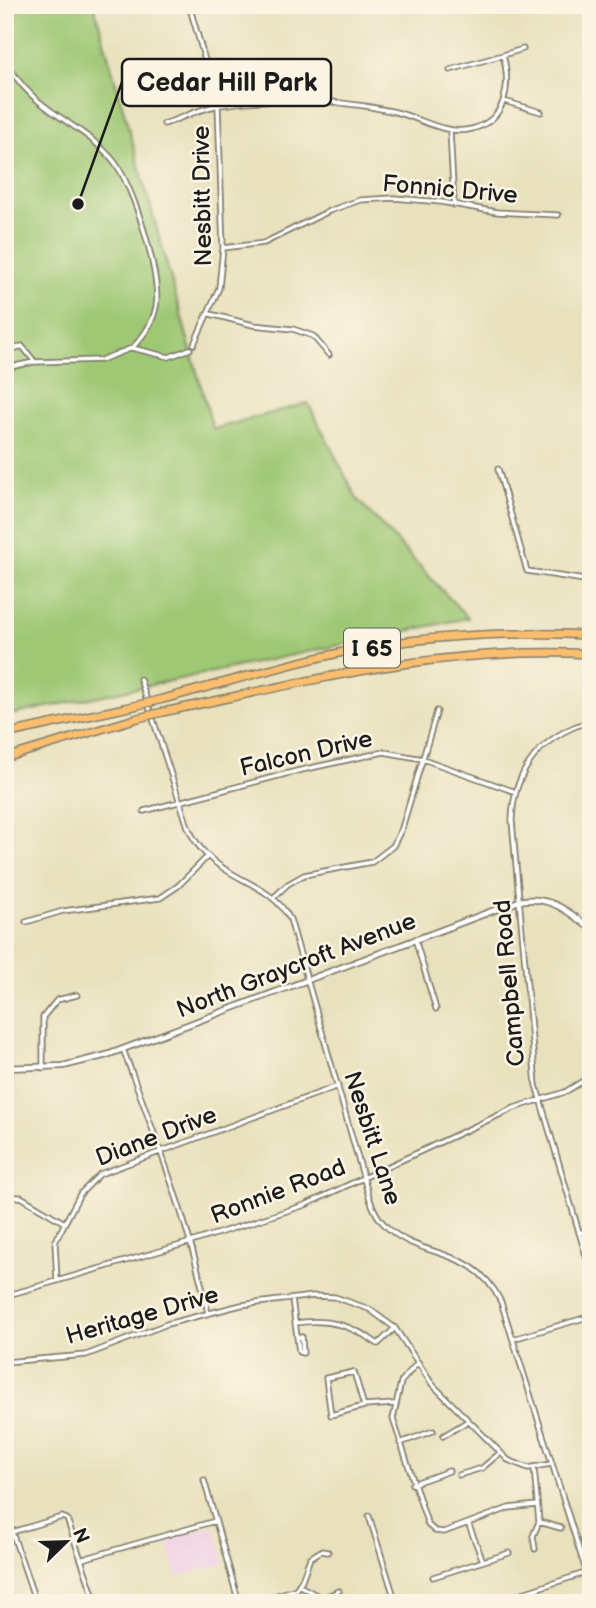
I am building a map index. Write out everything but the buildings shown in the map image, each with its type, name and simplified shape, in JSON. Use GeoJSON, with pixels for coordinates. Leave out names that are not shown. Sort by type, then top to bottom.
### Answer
{"type":"FeatureCollection","features":[{"type":"Feature","properties":{"kind":"highway","name":"I 65"},"geometry":{"type":"LineString","coordinates":[[5,734],[134,706],[345,653],[407,642],[506,634],[591,635]]}},
{"type":"Feature","properties":{"kind":"highway","name":"I 65"},"geometry":{"type":"LineString","coordinates":[[5,757],[138,718],[353,671],[423,660],[528,652],[591,654]]}},
{"type":"Feature","properties":{"kind":"street","name":"Nesbitt Drive"},"geometry":{"type":"LineString","coordinates":[[189,5],[218,105],[223,248],[219,288],[210,314],[194,344]]}},
{"type":"Feature","properties":{"kind":"street"},"geometry":{"type":"LineString","coordinates":[[450,70],[523,48]]}},
{"type":"Feature","properties":{"kind":"street"},"geometry":{"type":"LineString","coordinates":[[164,124],[218,105],[321,101],[405,114],[450,131],[482,126],[496,114],[504,101],[508,80],[503,55]]}},
{"type":"Feature","properties":{"kind":"street"},"geometry":{"type":"LineString","coordinates":[[5,58],[38,103],[108,155],[132,195],[157,298],[149,326],[132,348],[100,360],[35,362],[5,368]]}},
{"type":"Feature","properties":{"kind":"street"},"geometry":{"type":"LineString","coordinates":[[504,101],[541,113]]}},
{"type":"Feature","properties":{"kind":"street"},"geometry":{"type":"LineString","coordinates":[[450,131],[449,148],[456,187],[454,205]]}},
{"type":"Feature","properties":{"kind":"street","name":"Fonnic Drive"},"geometry":{"type":"LineString","coordinates":[[223,248],[264,243],[329,211],[360,200],[394,198],[497,212],[558,215]]}},
{"type":"Feature","properties":{"kind":"street"},"geometry":{"type":"LineString","coordinates":[[210,314],[253,325],[293,329],[313,336],[329,355]]}},
{"type":"Feature","properties":{"kind":"street"},"geometry":{"type":"LineString","coordinates":[[5,352],[22,346],[35,362]]}},
{"type":"Feature","properties":{"kind":"street"},"geometry":{"type":"LineString","coordinates":[[132,348],[169,357],[190,349]]}},
{"type":"Feature","properties":{"kind":"street"},"geometry":{"type":"LineString","coordinates":[[498,469],[527,571],[591,581]]}},
{"type":"Feature","properties":{"kind":"street"},"geometry":{"type":"LineString","coordinates":[[26,922],[63,911],[160,898],[181,883],[206,858],[192,835],[140,679]]}},
{"type":"Feature","properties":{"kind":"street"},"geometry":{"type":"LineString","coordinates":[[273,898],[288,884],[304,875],[368,863],[386,854],[400,835],[437,711]]}},
{"type":"Feature","properties":{"kind":"street","name":"Campbell Road"},"geometry":{"type":"LineString","coordinates":[[591,721],[564,731],[543,746],[525,768],[514,791],[512,821],[539,1101],[591,1273]]}},
{"type":"Feature","properties":{"kind":"street","name":"Falcon Drive"},"geometry":{"type":"LineString","coordinates":[[144,811],[384,752],[423,759],[514,791]]}},
{"type":"Feature","properties":{"kind":"street","name":"Nesbitt Lane"},"geometry":{"type":"LineString","coordinates":[[206,858],[273,898],[290,919],[374,1209],[393,1232],[468,1264],[485,1277],[501,1302],[551,1464],[589,1572],[591,1587]]}},
{"type":"Feature","properties":{"kind":"street","name":"North Graycroft Avenue"},"geometry":{"type":"LineString","coordinates":[[5,1068],[43,1068],[76,1063],[123,1049],[519,901],[538,898],[553,902],[591,929]]}},
{"type":"Feature","properties":{"kind":"street"},"geometry":{"type":"LineString","coordinates":[[415,939],[436,1009]]}},
{"type":"Feature","properties":{"kind":"street"},"geometry":{"type":"LineString","coordinates":[[43,1068],[43,1017],[57,1000],[77,995]]}},
{"type":"Feature","properties":{"kind":"street"},"geometry":{"type":"LineString","coordinates":[[123,1049],[161,1150],[191,1242],[208,1313]]}},
{"type":"Feature","properties":{"kind":"street","name":"Ronnie Road"},"geometry":{"type":"LineString","coordinates":[[5,1296],[191,1242],[305,1205],[514,1108],[565,1092],[591,1076]]}},
{"type":"Feature","properties":{"kind":"street","name":"Diane Drive"},"geometry":{"type":"LineString","coordinates":[[57,1281],[54,1242],[63,1222],[86,1186],[100,1174],[338,1086]]}},
{"type":"Feature","properties":{"kind":"street"},"geometry":{"type":"LineString","coordinates":[[5,1197],[21,1197],[63,1222]]}},
{"type":"Feature","properties":{"kind":"street"},"geometry":{"type":"LineString","coordinates":[[579,1233],[591,1229]]}},
{"type":"Feature","properties":{"kind":"street","name":"Heritage Drive"},"geometry":{"type":"LineString","coordinates":[[5,1362],[86,1355],[159,1327],[208,1313],[292,1299],[323,1296],[345,1299],[369,1309],[395,1328],[432,1384],[468,1421],[499,1452],[520,1466],[534,1468]]}},
{"type":"Feature","properties":{"kind":"street"},"geometry":{"type":"LineString","coordinates":[[292,1299],[297,1337]]}},
{"type":"Feature","properties":{"kind":"street"},"geometry":{"type":"LineString","coordinates":[[513,1339],[591,1316]]}},
{"type":"Feature","properties":{"kind":"street"},"geometry":{"type":"LineString","coordinates":[[295,1322],[319,1320],[339,1323],[364,1334],[376,1344],[395,1328]]}},
{"type":"Feature","properties":{"kind":"street"},"geometry":{"type":"LineString","coordinates":[[418,1362],[401,1382],[394,1404],[393,1419],[425,1519],[435,1531],[444,1532],[509,1508],[537,1505]]}},
{"type":"Feature","properties":{"kind":"street"},"geometry":{"type":"LineString","coordinates":[[364,1406],[355,1373],[331,1374],[326,1378],[331,1415],[364,1406],[394,1404]]}},
{"type":"Feature","properties":{"kind":"street"},"geometry":{"type":"LineString","coordinates":[[443,1436],[468,1421]]}},
{"type":"Feature","properties":{"kind":"street"},"geometry":{"type":"LineString","coordinates":[[400,1443],[433,1431]]}},
{"type":"Feature","properties":{"kind":"street"},"geometry":{"type":"LineString","coordinates":[[459,1475],[482,1468],[499,1452]]}},
{"type":"Feature","properties":{"kind":"street"},"geometry":{"type":"LineString","coordinates":[[535,1549],[533,1536],[539,1522],[534,1468],[551,1464]]}},
{"type":"Feature","properties":{"kind":"street"},"geometry":{"type":"LineString","coordinates":[[412,1484],[449,1471]]}},
{"type":"Feature","properties":{"kind":"street"},"geometry":{"type":"LineString","coordinates":[[204,1480],[239,1603]]}},
{"type":"Feature","properties":{"kind":"street"},"geometry":{"type":"LineString","coordinates":[[369,1516],[396,1603]]}},
{"type":"Feature","properties":{"kind":"street"},"geometry":{"type":"LineString","coordinates":[[5,1534],[62,1517],[70,1523],[96,1603]]}},
{"type":"Feature","properties":{"kind":"street"},"geometry":{"type":"LineString","coordinates":[[83,1559],[215,1521]]}},
{"type":"Feature","properties":{"kind":"street"},"geometry":{"type":"LineString","coordinates":[[539,1522],[561,1528]]}},
{"type":"Feature","properties":{"kind":"street"},"geometry":{"type":"LineString","coordinates":[[468,1524],[483,1561]]}},
{"type":"Feature","properties":{"kind":"street"},"geometry":{"type":"LineString","coordinates":[[12,1532],[36,1603]]}},
{"type":"Feature","properties":{"kind":"street"},"geometry":{"type":"LineString","coordinates":[[300,1586],[310,1558],[328,1552]]}},
{"type":"Feature","properties":{"kind":"street"},"geometry":{"type":"LineString","coordinates":[[433,1577],[509,1553]]}},
{"type":"Feature","properties":{"kind":"street"},"geometry":{"type":"LineString","coordinates":[[492,1603],[589,1572]]}},
{"type":"Feature","properties":{"kind":"street"},"geometry":{"type":"LineString","coordinates":[[252,1603],[300,1586],[322,1598],[339,1591]]}},
{"type":"Feature","properties":{"kind":"shaded area"},"geometry":{"type":"Polygon","coordinates":[[[211,1527],[215,1529],[225,1563],[177,1577],[167,1540],[211,1527]]]}},
{"type":"Feature","properties":{"kind":"green space"},"geometry":{"type":"Polygon","coordinates":[[[5,5],[94,5],[213,429],[308,403],[357,499],[468,618],[5,716],[5,5]]]}},
{"type":"Feature","properties":{"kind":"place","name":"Cedar Hill Park"},"geometry":{"type":"Point","coordinates":[78,204]}}]}
